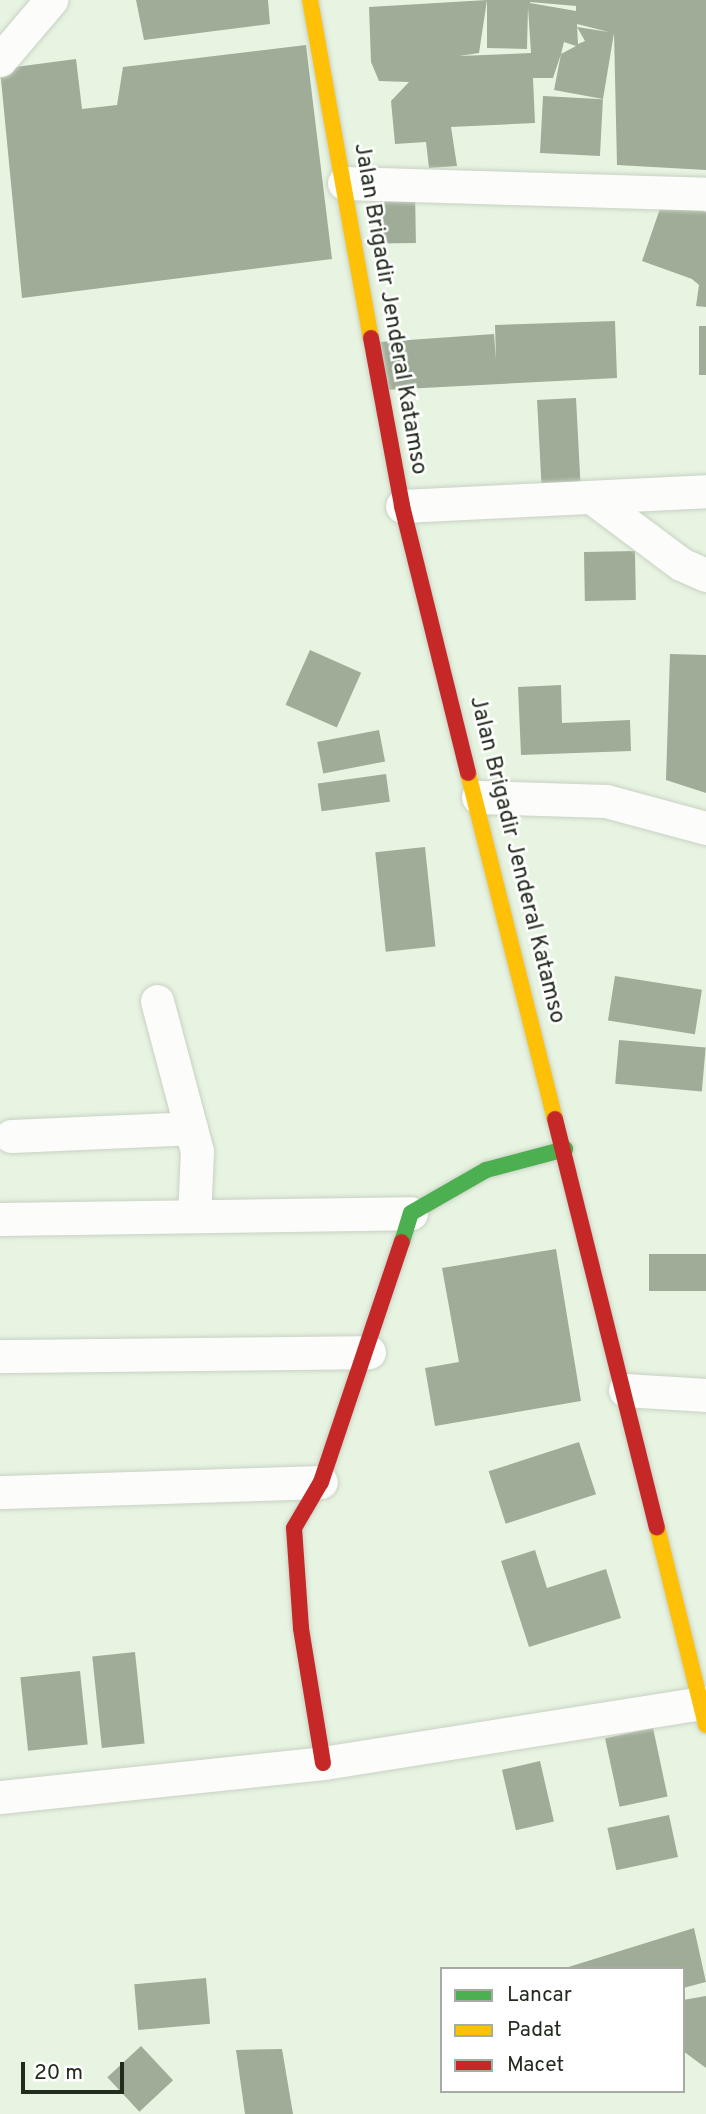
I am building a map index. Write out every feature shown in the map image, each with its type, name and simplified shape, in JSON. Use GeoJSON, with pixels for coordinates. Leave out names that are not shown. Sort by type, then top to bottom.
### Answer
{"type":"FeatureCollection","features":[{"type":"Feature","properties":{"kind":"main road","name":"Jalan Brigadir Jenderal Katamso"},"geometry":{"type":"LineString","coordinates":[[310,0],[402,506],[478,797],[704,1710]]}},
{"type":"Feature","properties":{"kind":"main road"},"geometry":{"type":"LineString","coordinates":[[323,1763],[301,1628],[295,1528],[321,1482],[369,1352],[411,1213],[486,1170],[565,1149]]}},
{"type":"Feature","properties":{"kind":"street"},"geometry":{"type":"LineString","coordinates":[[0,60],[51,0]]}},
{"type":"Feature","properties":{"kind":"street"},"geometry":{"type":"LineString","coordinates":[[344,183],[706,194]]}},
{"type":"Feature","properties":{"kind":"street"},"geometry":{"type":"LineString","coordinates":[[402,506],[594,499],[706,491]]}},
{"type":"Feature","properties":{"kind":"street"},"geometry":{"type":"LineString","coordinates":[[594,499],[681,564],[706,575]]}},
{"type":"Feature","properties":{"kind":"street"},"geometry":{"type":"LineString","coordinates":[[478,797],[606,801],[706,828]]}},
{"type":"Feature","properties":{"kind":"street"},"geometry":{"type":"LineString","coordinates":[[157,1001],[197,1151],[194,1216]]}},
{"type":"Feature","properties":{"kind":"street"},"geometry":{"type":"LineString","coordinates":[[11,1136],[191,1128]]}},
{"type":"Feature","properties":{"kind":"street"},"geometry":{"type":"LineString","coordinates":[[0,1219],[411,1213]]}},
{"type":"Feature","properties":{"kind":"street"},"geometry":{"type":"LineString","coordinates":[[0,1356],[369,1352]]}},
{"type":"Feature","properties":{"kind":"street"},"geometry":{"type":"LineString","coordinates":[[625,1390],[706,1395]]}},
{"type":"Feature","properties":{"kind":"street"},"geometry":{"type":"LineString","coordinates":[[0,1492],[321,1482]]}},
{"type":"Feature","properties":{"kind":"street"},"geometry":{"type":"LineString","coordinates":[[0,1797],[323,1763],[704,1710]]}},
{"type":"Feature","properties":{"kind":"building"},"geometry":{"type":"Polygon","coordinates":[[[136,0],[268,0],[270,24],[144,40],[136,0]]]}},
{"type":"Feature","properties":{"kind":"building"},"geometry":{"type":"Polygon","coordinates":[[[487,0],[706,0],[706,170],[617,165],[614,33],[603,99],[554,90],[561,54],[553,78],[533,78],[535,123],[451,127],[457,166],[429,168],[426,142],[395,144],[391,101],[409,82],[379,81],[371,62],[369,7],[487,0]],[[487,0],[479,53],[459,56],[531,53],[528,7],[527,49],[487,48],[487,0]],[[530,3],[576,11],[576,6],[530,3]],[[577,24],[577,27],[609,32],[577,24]],[[577,27],[578,44],[585,41],[577,27]],[[564,42],[561,54],[576,46],[564,42]]]}},
{"type":"Feature","properties":{"kind":"building"},"geometry":{"type":"Polygon","coordinates":[[[306,45],[332,259],[22,298],[0,69],[76,59],[82,109],[117,105],[123,67],[306,45]]]}},
{"type":"Feature","properties":{"kind":"building"},"geometry":{"type":"Polygon","coordinates":[[[543,96],[603,99],[600,156],[540,153],[543,96]]]}},
{"type":"Feature","properties":{"kind":"building"},"geometry":{"type":"Polygon","coordinates":[[[415,190],[416,243],[381,244],[380,191],[415,190]]]}},
{"type":"Feature","properties":{"kind":"building"},"geometry":{"type":"Polygon","coordinates":[[[664,197],[706,212],[706,307],[696,306],[699,285],[692,279],[642,261],[664,197]]]}},
{"type":"Feature","properties":{"kind":"building"},"geometry":{"type":"Polygon","coordinates":[[[615,321],[617,378],[384,390],[380,342],[494,334],[496,360],[495,325],[615,321]]]}},
{"type":"Feature","properties":{"kind":"building"},"geometry":{"type":"Polygon","coordinates":[[[699,326],[706,326],[706,375],[699,375],[699,326]]]}},
{"type":"Feature","properties":{"kind":"building"},"geometry":{"type":"Polygon","coordinates":[[[576,398],[580,483],[542,485],[537,400],[576,398]]]}},
{"type":"Feature","properties":{"kind":"building"},"geometry":{"type":"Polygon","coordinates":[[[635,551],[636,600],[585,601],[584,552],[635,551]]]}},
{"type":"Feature","properties":{"kind":"building"},"geometry":{"type":"Polygon","coordinates":[[[310,650],[361,673],[337,728],[286,705],[310,650]]]}},
{"type":"Feature","properties":{"kind":"building"},"geometry":{"type":"Polygon","coordinates":[[[670,654],[706,655],[706,793],[666,780],[670,654]]]}},
{"type":"Feature","properties":{"kind":"building"},"geometry":{"type":"Polygon","coordinates":[[[561,685],[562,723],[630,720],[631,751],[521,755],[518,687],[561,685]]]}},
{"type":"Feature","properties":{"kind":"building"},"geometry":{"type":"Polygon","coordinates":[[[379,730],[385,761],[323,773],[317,742],[379,730]]]}},
{"type":"Feature","properties":{"kind":"building"},"geometry":{"type":"Polygon","coordinates":[[[386,774],[390,802],[322,811],[318,784],[386,774]]]}},
{"type":"Feature","properties":{"kind":"building"},"geometry":{"type":"Polygon","coordinates":[[[425,847],[435,946],[386,952],[375,852],[425,847]]]}},
{"type":"Feature","properties":{"kind":"building"},"geometry":{"type":"Polygon","coordinates":[[[615,976],[702,990],[695,1034],[608,1020],[615,976]]]}},
{"type":"Feature","properties":{"kind":"building"},"geometry":{"type":"Polygon","coordinates":[[[619,1040],[706,1048],[702,1091],[615,1084],[619,1040]]]}},
{"type":"Feature","properties":{"kind":"building"},"geometry":{"type":"Polygon","coordinates":[[[556,1249],[581,1401],[435,1426],[425,1368],[459,1362],[442,1268],[556,1249]]]}},
{"type":"Feature","properties":{"kind":"building"},"geometry":{"type":"Polygon","coordinates":[[[649,1254],[706,1254],[706,1291],[649,1291],[649,1254]]]}},
{"type":"Feature","properties":{"kind":"building"},"geometry":{"type":"Polygon","coordinates":[[[579,1442],[596,1494],[506,1524],[489,1471],[579,1442]]]}},
{"type":"Feature","properties":{"kind":"building"},"geometry":{"type":"Polygon","coordinates":[[[535,1550],[547,1588],[606,1569],[621,1618],[529,1647],[501,1561],[535,1550]]]}},
{"type":"Feature","properties":{"kind":"building"},"geometry":{"type":"Polygon","coordinates":[[[135,1652],[145,1743],[102,1748],[92,1656],[135,1652]]]}},
{"type":"Feature","properties":{"kind":"building"},"geometry":{"type":"Polygon","coordinates":[[[80,1671],[88,1745],[28,1751],[20,1677],[80,1671]]]}},
{"type":"Feature","properties":{"kind":"building"},"geometry":{"type":"Polygon","coordinates":[[[653,1728],[668,1796],[620,1807],[605,1738],[653,1728]]]}},
{"type":"Feature","properties":{"kind":"building"},"geometry":{"type":"Polygon","coordinates":[[[540,1761],[554,1821],[516,1830],[502,1770],[540,1761]]]}},
{"type":"Feature","properties":{"kind":"building"},"geometry":{"type":"Polygon","coordinates":[[[669,1815],[678,1857],[616,1870],[607,1828],[669,1815]]]}},
{"type":"Feature","properties":{"kind":"building"},"geometry":{"type":"Polygon","coordinates":[[[694,1928],[706,1982],[685,1987],[685,1967],[568,1967],[694,1928]]]}},
{"type":"Feature","properties":{"kind":"building"},"geometry":{"type":"Polygon","coordinates":[[[206,1978],[210,2024],[138,2030],[134,1984],[206,1978]]]}},
{"type":"Feature","properties":{"kind":"building"},"geometry":{"type":"Polygon","coordinates":[[[706,1996],[706,2068],[685,2052],[685,2000],[706,1996]]]}},
{"type":"Feature","properties":{"kind":"building"},"geometry":{"type":"Polygon","coordinates":[[[141,2046],[173,2080],[139,2112],[107,2077],[141,2046]]]}},
{"type":"Feature","properties":{"kind":"building"},"geometry":{"type":"Polygon","coordinates":[[[282,2049],[293,2114],[245,2114],[236,2050],[282,2049]]]}},
{"type":"Feature","properties":{"kind":"traffic: fast"},"geometry":{"type":"LineString","coordinates":[[402,1242],[411,1213],[486,1170],[565,1149]]}},
{"type":"Feature","properties":{"kind":"traffic: slow"},"geometry":{"type":"LineString","coordinates":[[310,0],[371,338]]}},
{"type":"Feature","properties":{"kind":"traffic: slow"},"geometry":{"type":"LineString","coordinates":[[468,773],[555,1119]]}},
{"type":"Feature","properties":{"kind":"traffic: slow"},"geometry":{"type":"LineString","coordinates":[[657,1527],[706,1725]]}},
{"type":"Feature","properties":{"kind":"traffic: jam"},"geometry":{"type":"LineString","coordinates":[[371,338],[402,506],[468,773]]}},
{"type":"Feature","properties":{"kind":"traffic: jam"},"geometry":{"type":"LineString","coordinates":[[555,1119],[657,1527]]}},
{"type":"Feature","properties":{"kind":"traffic: jam"},"geometry":{"type":"LineString","coordinates":[[323,1763],[301,1628],[294,1528],[321,1482],[402,1242]]}}]}
